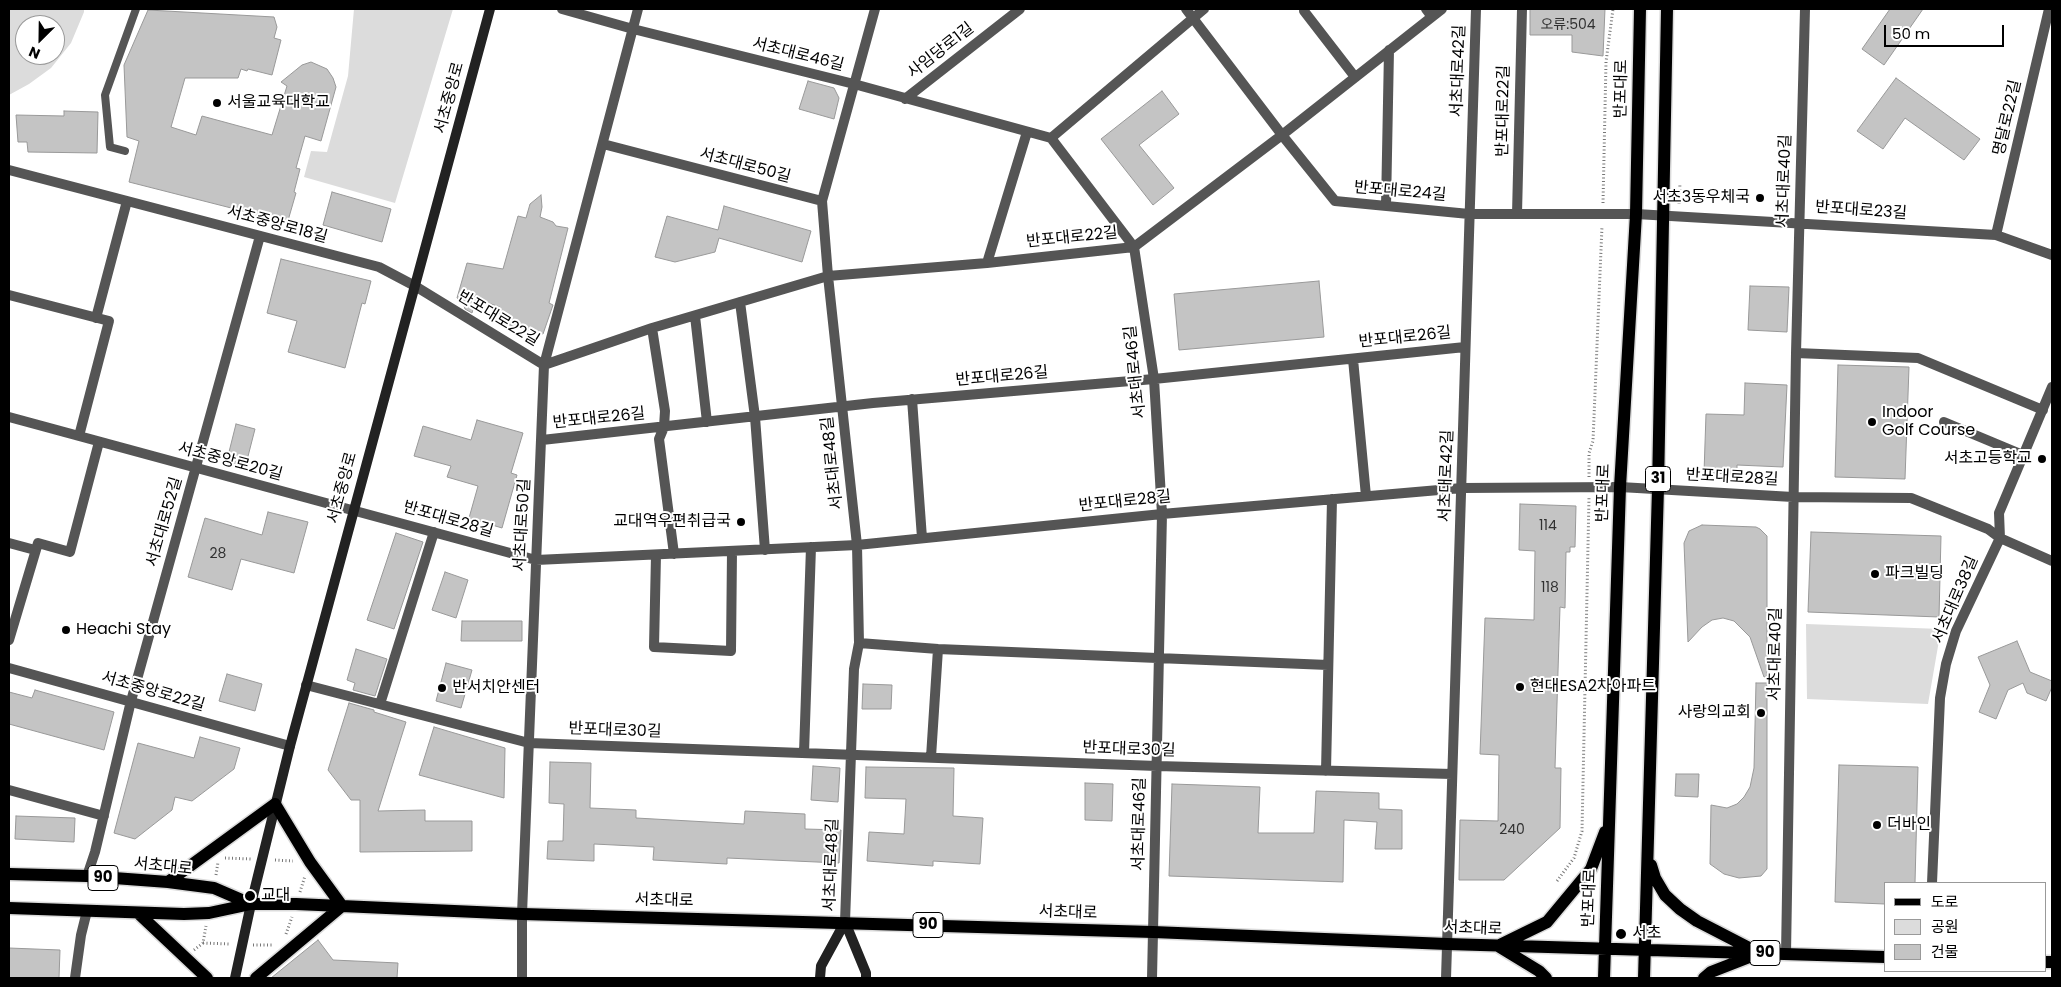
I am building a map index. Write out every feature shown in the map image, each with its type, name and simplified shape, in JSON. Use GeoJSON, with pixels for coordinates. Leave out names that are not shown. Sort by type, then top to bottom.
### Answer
{"type":"FeatureCollection","features":[{"type":"Feature","properties":{"kind":"main road","name":"서초중앙로"},"geometry":{"type":"LineString","coordinates":[[235,978],[275,804],[306,685],[490,9]]}},
{"type":"Feature","properties":{"kind":"main road","name":"반포대로"},"geometry":{"type":"LineString","coordinates":[[1604,978],[1620,487],[1636,214],[1640,9]]}},
{"type":"Feature","properties":{"kind":"main road","name":"31"},"geometry":{"type":"LineString","coordinates":[[1644,978],[1658,488],[1668,9]]}},
{"type":"Feature","properties":{"kind":"main road"},"geometry":{"type":"LineString","coordinates":[[168,882],[275,804],[310,862],[342,906],[256,978]]}},
{"type":"Feature","properties":{"kind":"main road"},"geometry":{"type":"LineString","coordinates":[[1498,946],[1547,922],[1591,869],[1609,823]]}},
{"type":"Feature","properties":{"kind":"main road"},"geometry":{"type":"LineString","coordinates":[[1648,852],[1654,878],[1665,895],[1697,921],[1759,953]]}},
{"type":"Feature","properties":{"kind":"main road","name":"서초대로"},"geometry":{"type":"LineString","coordinates":[[9,874],[87,876],[168,882],[214,888],[251,904]]}},
{"type":"Feature","properties":{"kind":"main road","name":"서초대로"},"geometry":{"type":"LineString","coordinates":[[9,908],[138,913],[209,913],[251,904],[342,906],[522,914],[845,922],[1498,946],[1884,957]]}},
{"type":"Feature","properties":{"kind":"main road"},"geometry":{"type":"LineString","coordinates":[[138,913],[207,978]]}},
{"type":"Feature","properties":{"kind":"main road"},"geometry":{"type":"LineString","coordinates":[[820,978],[821,966],[845,922]]}},
{"type":"Feature","properties":{"kind":"main road"},"geometry":{"type":"LineString","coordinates":[[845,922],[866,973],[866,978]]}},
{"type":"Feature","properties":{"kind":"main road"},"geometry":{"type":"LineString","coordinates":[[1498,946],[1539,971],[1546,978]]}},
{"type":"Feature","properties":{"kind":"main road"},"geometry":{"type":"LineString","coordinates":[[1704,978],[1711,972],[1759,953]]}},
{"type":"Feature","properties":{"kind":"street","name":"서초대로46길"},"geometry":{"type":"LineString","coordinates":[[562,9],[633,29],[854,84],[1050,138],[1134,246],[1154,379],[1162,514],[1152,978]]}},
{"type":"Feature","properties":{"kind":"street","name":"서초대로50길"},"geometry":{"type":"LineString","coordinates":[[522,978],[522,914],[544,365],[638,9]]}},
{"type":"Feature","properties":{"kind":"street","name":"서초대로48길"},"geometry":{"type":"LineString","coordinates":[[845,922],[854,669],[859,643],[857,545],[828,276],[822,201],[875,9]]}},
{"type":"Feature","properties":{"kind":"street","name":"사임당로1길"},"geometry":{"type":"LineString","coordinates":[[905,99],[1020,9]]}},
{"type":"Feature","properties":{"kind":"street"},"geometry":{"type":"LineString","coordinates":[[1050,138],[1190,13],[1204,9]]}},
{"type":"Feature","properties":{"kind":"street","name":"반포대로22길"},"geometry":{"type":"LineString","coordinates":[[415,286],[544,365],[652,328],[828,276],[987,263],[1134,246],[1282,135],[1389,50],[1429,13],[1442,9]]}},
{"type":"Feature","properties":{"kind":"street","name":"서초대로42길"},"geometry":{"type":"LineString","coordinates":[[1446,978],[1476,9]]}},
{"type":"Feature","properties":{"kind":"street","name":"반포대로22길"},"geometry":{"type":"LineString","coordinates":[[1517,214],[1522,9]]}},
{"type":"Feature","properties":{"kind":"street","name":"서초대로40길"},"geometry":{"type":"LineString","coordinates":[[1786,954],[1796,354],[1805,9]]}},
{"type":"Feature","properties":{"kind":"street","name":"명달로22길"},"geometry":{"type":"LineString","coordinates":[[1996,235],[2049,9]]}},
{"type":"Feature","properties":{"kind":"street"},"geometry":{"type":"LineString","coordinates":[[1304,11],[1355,77]]}},
{"type":"Feature","properties":{"kind":"street","name":"반포대로24길"},"geometry":{"type":"LineString","coordinates":[[1190,13],[1282,135],[1335,201],[1469,214],[1636,214],[1663,216]]}},
{"type":"Feature","properties":{"kind":"street"},"geometry":{"type":"LineString","coordinates":[[1386,206],[1389,50]]}},
{"type":"Feature","properties":{"kind":"street"},"geometry":{"type":"LineString","coordinates":[[987,263],[1027,132]]}},
{"type":"Feature","properties":{"kind":"street","name":"서초대로50길"},"geometry":{"type":"LineString","coordinates":[[603,144],[822,201]]}},
{"type":"Feature","properties":{"kind":"street","name":"서초중앙로18길"},"geometry":{"type":"LineString","coordinates":[[9,170],[379,267],[415,286]]}},
{"type":"Feature","properties":{"kind":"street"},"geometry":{"type":"LineString","coordinates":[[96,318],[127,201]]}},
{"type":"Feature","properties":{"kind":"street","name":"반포대로23길"},"geometry":{"type":"LineString","coordinates":[[1663,216],[1799,222],[1996,235],[2052,255]]}},
{"type":"Feature","properties":{"kind":"street","name":"서초대로52길"},"geometry":{"type":"LineString","coordinates":[[87,876],[104,816],[131,701],[260,236]]}},
{"type":"Feature","properties":{"kind":"street"},"geometry":{"type":"LineString","coordinates":[[9,295],[109,321],[79,436]]}},
{"type":"Feature","properties":{"kind":"street"},"geometry":{"type":"LineString","coordinates":[[740,302],[755,417],[765,550]]}},
{"type":"Feature","properties":{"kind":"street"},"geometry":{"type":"LineString","coordinates":[[695,316],[707,422]]}},
{"type":"Feature","properties":{"kind":"street"},"geometry":{"type":"LineString","coordinates":[[652,328],[666,411],[664,427],[659,439],[674,554]]}},
{"type":"Feature","properties":{"kind":"street","name":"반포대로26길"},"geometry":{"type":"LineString","coordinates":[[542,440],[912,400],[1154,379],[1466,347]]}},
{"type":"Feature","properties":{"kind":"street"},"geometry":{"type":"LineString","coordinates":[[1796,354],[1918,358],[2043,410]]}},
{"type":"Feature","properties":{"kind":"street"},"geometry":{"type":"LineString","coordinates":[[1353,359],[1366,496]]}},
{"type":"Feature","properties":{"kind":"street","name":"서초대로38길"},"geometry":{"type":"LineString","coordinates":[[1932,882],[1940,698],[1946,664],[1956,631],[2000,538],[1999,514],[2052,387]]}},
{"type":"Feature","properties":{"kind":"street"},"geometry":{"type":"LineString","coordinates":[[912,400],[922,538]]}},
{"type":"Feature","properties":{"kind":"street","name":"서초중앙로20길"},"geometry":{"type":"LineString","coordinates":[[9,417],[195,469],[353,509]]}},
{"type":"Feature","properties":{"kind":"street"},"geometry":{"type":"LineString","coordinates":[[1944,422],[2023,455]]}},
{"type":"Feature","properties":{"kind":"street"},"geometry":{"type":"LineString","coordinates":[[9,640],[38,543],[70,552],[100,442]]}},
{"type":"Feature","properties":{"kind":"street","name":"반포대로28길"},"geometry":{"type":"LineString","coordinates":[[353,509],[536,560],[857,545],[1162,514],[1462,488],[1658,488],[1794,497],[1912,498],[1988,528],[2000,538],[2052,561]]}},
{"type":"Feature","properties":{"kind":"street"},"geometry":{"type":"LineString","coordinates":[[1326,771],[1332,499]]}},
{"type":"Feature","properties":{"kind":"street"},"geometry":{"type":"LineString","coordinates":[[380,704],[434,532]]}},
{"type":"Feature","properties":{"kind":"street"},"geometry":{"type":"LineString","coordinates":[[9,543],[35,550]]}},
{"type":"Feature","properties":{"kind":"street"},"geometry":{"type":"LineString","coordinates":[[804,753],[811,547]]}},
{"type":"Feature","properties":{"kind":"street"},"geometry":{"type":"LineString","coordinates":[[656,555],[654,647],[731,651],[732,551]]}},
{"type":"Feature","properties":{"kind":"street"},"geometry":{"type":"LineString","coordinates":[[859,643],[938,650],[1328,665]]}},
{"type":"Feature","properties":{"kind":"street"},"geometry":{"type":"LineString","coordinates":[[931,757],[938,650]]}},
{"type":"Feature","properties":{"kind":"street","name":"서초중앙로22길"},"geometry":{"type":"LineString","coordinates":[[9,668],[290,746]]}},
{"type":"Feature","properties":{"kind":"street","name":"반포대로30길"},"geometry":{"type":"LineString","coordinates":[[306,685],[529,744],[1156,766],[1452,774]]}},
{"type":"Feature","properties":{"kind":"street"},"geometry":{"type":"LineString","coordinates":[[9,790],[104,816]]}},
{"type":"Feature","properties":{"kind":"street"},"geometry":{"type":"LineString","coordinates":[[75,978],[82,927],[87,911]]}},
{"type":"Feature","properties":{"kind":"lane"},"geometry":{"type":"LineString","coordinates":[[124,151],[110,147],[105,96],[136,9]]}},
{"type":"Feature","properties":{"kind":"path"},"geometry":{"type":"LineString","coordinates":[[1557,881],[1574,858],[1582,830],[1589,453],[1593,441],[1603,214],[1606,62],[1613,9]]}},
{"type":"Feature","properties":{"kind":"green space"},"geometry":{"type":"Polygon","coordinates":[[[9,9],[84,9],[71,43],[65,50],[65,15],[15,15],[15,65],[53,65],[29,84],[9,95],[9,9]]]}},
{"type":"Feature","properties":{"kind":"green space"},"geometry":{"type":"Polygon","coordinates":[[[354,9],[453,9],[395,203],[304,177],[311,151],[327,152],[348,76],[354,9]]]}},
{"type":"Feature","properties":{"kind":"green space"},"geometry":{"type":"Polygon","coordinates":[[[1806,624],[1941,629],[1928,704],[1807,699],[1806,624]]]}},
{"type":"Feature","properties":{"kind":"building"},"geometry":{"type":"Polygon","coordinates":[[[1530,9],[1605,9],[1603,56],[1572,52],[1572,35],[1530,35],[1530,9]]]}},
{"type":"Feature","properties":{"kind":"building"},"geometry":{"type":"Polygon","coordinates":[[[1890,9],[1923,9],[1884,65],[1862,49],[1890,9]]]}},
{"type":"Feature","properties":{"kind":"building"},"geometry":{"type":"Polygon","coordinates":[[[148,10],[274,17],[277,27],[274,38],[281,40],[272,75],[241,69],[238,78],[185,78],[171,127],[196,135],[202,116],[272,135],[287,86],[281,82],[302,65],[311,62],[327,69],[333,78],[336,87],[321,141],[305,136],[296,168],[300,169],[294,192],[296,193],[287,224],[129,182],[139,141],[127,137],[124,65],[148,10]]]}},
{"type":"Feature","properties":{"kind":"building"},"geometry":{"type":"Polygon","coordinates":[[[1896,78],[1980,139],[1964,160],[1905,118],[1883,149],[1857,131],[1896,78]]]}},
{"type":"Feature","properties":{"kind":"building"},"geometry":{"type":"Polygon","coordinates":[[[808,81],[834,88],[839,98],[834,119],[799,109],[808,81]]]}},
{"type":"Feature","properties":{"kind":"building"},"geometry":{"type":"Polygon","coordinates":[[[1162,91],[1179,114],[1139,145],[1174,188],[1153,205],[1101,139],[1162,91]]]}},
{"type":"Feature","properties":{"kind":"building"},"geometry":{"type":"Polygon","coordinates":[[[64,111],[98,112],[97,153],[28,152],[27,142],[18,142],[16,115],[64,116],[64,111]]]}},
{"type":"Feature","properties":{"kind":"building"},"geometry":{"type":"Polygon","coordinates":[[[332,192],[391,209],[382,242],[323,225],[332,192]]]}},
{"type":"Feature","properties":{"kind":"building"},"geometry":{"type":"Polygon","coordinates":[[[541,195],[542,207],[540,217],[553,222],[556,226],[568,228],[549,303],[553,305],[543,334],[499,322],[500,307],[476,299],[472,313],[465,309],[463,303],[457,298],[467,263],[503,269],[518,216],[526,218],[530,204],[541,195]]]}},
{"type":"Feature","properties":{"kind":"building"},"geometry":{"type":"Polygon","coordinates":[[[724,206],[811,231],[802,262],[719,238],[715,252],[675,262],[655,257],[667,216],[718,230],[724,206]]]}},
{"type":"Feature","properties":{"kind":"building"},"geometry":{"type":"Polygon","coordinates":[[[281,259],[371,281],[365,304],[362,303],[345,368],[288,352],[297,321],[267,313],[281,259]]]}},
{"type":"Feature","properties":{"kind":"building"},"geometry":{"type":"Polygon","coordinates":[[[1319,281],[1324,337],[1179,350],[1174,294],[1319,281]]]}},
{"type":"Feature","properties":{"kind":"building"},"geometry":{"type":"Polygon","coordinates":[[[1750,286],[1789,287],[1787,332],[1748,330],[1750,286]]]}},
{"type":"Feature","properties":{"kind":"building","name":"Indoor Golf Course"},"geometry":{"type":"Polygon","coordinates":[[[1838,365],[1909,367],[1905,479],[1835,477],[1838,365]]]}},
{"type":"Feature","properties":{"kind":"building"},"geometry":{"type":"Polygon","coordinates":[[[1745,383],[1787,385],[1783,467],[1737,465],[1737,474],[1704,473],[1706,414],[1744,415],[1745,383]]]}},
{"type":"Feature","properties":{"kind":"building"},"geometry":{"type":"Polygon","coordinates":[[[477,420],[523,433],[511,473],[517,475],[502,528],[469,518],[478,486],[447,477],[451,466],[414,456],[423,426],[471,440],[477,420]]]}},
{"type":"Feature","properties":{"kind":"building"},"geometry":{"type":"Polygon","coordinates":[[[236,424],[255,429],[245,468],[226,464],[236,424]]]}},
{"type":"Feature","properties":{"kind":"building"},"geometry":{"type":"Polygon","coordinates":[[[1520,504],[1576,506],[1575,547],[1570,547],[1570,552],[1566,552],[1565,608],[1560,607],[1555,768],[1561,768],[1560,828],[1504,880],[1459,880],[1460,820],[1498,821],[1499,755],[1480,754],[1485,618],[1534,620],[1535,551],[1519,550],[1520,504]]]}},
{"type":"Feature","properties":{"kind":"building"},"geometry":{"type":"Polygon","coordinates":[[[268,512],[308,522],[294,573],[241,559],[232,590],[188,577],[205,518],[262,535],[268,512]]]}},
{"type":"Feature","properties":{"kind":"building"},"geometry":{"type":"Polygon","coordinates":[[[1702,525],[1756,527],[1767,536],[1767,676],[1764,677],[1750,637],[1734,621],[1723,618],[1712,620],[1702,627],[1688,642],[1684,543],[1689,531],[1702,525]]]}},
{"type":"Feature","properties":{"kind":"building","name":"파크빌딩"},"geometry":{"type":"Polygon","coordinates":[[[1811,532],[1941,536],[1939,617],[1808,612],[1811,532]]]}},
{"type":"Feature","properties":{"kind":"building"},"geometry":{"type":"Polygon","coordinates":[[[396,533],[423,542],[394,629],[367,620],[396,533]]]}},
{"type":"Feature","properties":{"kind":"building"},"geometry":{"type":"Polygon","coordinates":[[[445,572],[468,580],[456,618],[432,610],[445,572]]]}},
{"type":"Feature","properties":{"kind":"building"},"geometry":{"type":"Polygon","coordinates":[[[462,621],[522,621],[522,641],[461,641],[462,621]]]}},
{"type":"Feature","properties":{"kind":"building"},"geometry":{"type":"Polygon","coordinates":[[[2017,641],[2030,672],[2052,681],[2052,687],[2046,701],[2027,693],[2023,683],[2008,690],[1996,719],[1979,712],[1990,685],[1978,657],[2017,641]]]}},
{"type":"Feature","properties":{"kind":"building"},"geometry":{"type":"Polygon","coordinates":[[[356,649],[387,659],[375,696],[353,690],[355,683],[347,680],[356,649]]]}},
{"type":"Feature","properties":{"kind":"building"},"geometry":{"type":"Polygon","coordinates":[[[446,663],[472,670],[461,708],[436,701],[446,663]]]}},
{"type":"Feature","properties":{"kind":"building"},"geometry":{"type":"Polygon","coordinates":[[[227,674],[262,684],[255,711],[219,701],[227,674]]]}},
{"type":"Feature","properties":{"kind":"building"},"geometry":{"type":"Polygon","coordinates":[[[1756,683],[1767,683],[1767,869],[1761,876],[1739,878],[1724,874],[1710,864],[1711,805],[1727,808],[1737,804],[1750,787],[1754,768],[1756,683]]]}},
{"type":"Feature","properties":{"kind":"building"},"geometry":{"type":"Polygon","coordinates":[[[863,684],[892,685],[891,709],[862,709],[863,684]]]}},
{"type":"Feature","properties":{"kind":"building"},"geometry":{"type":"Polygon","coordinates":[[[35,690],[114,712],[104,750],[9,724],[9,692],[32,698],[35,690]]]}},
{"type":"Feature","properties":{"kind":"building"},"geometry":{"type":"Polygon","coordinates":[[[349,703],[406,722],[378,811],[425,810],[425,821],[472,821],[472,851],[360,852],[360,800],[351,800],[328,770],[349,703]]]}},
{"type":"Feature","properties":{"kind":"building"},"geometry":{"type":"Polygon","coordinates":[[[434,727],[505,748],[504,798],[419,775],[434,727]]]}},
{"type":"Feature","properties":{"kind":"building"},"geometry":{"type":"Polygon","coordinates":[[[200,737],[240,748],[234,769],[192,801],[175,797],[172,810],[135,839],[114,833],[138,743],[194,758],[200,737]]]}},
{"type":"Feature","properties":{"kind":"building"},"geometry":{"type":"Polygon","coordinates":[[[550,762],[591,763],[590,808],[636,810],[636,818],[744,824],[745,811],[805,814],[805,829],[841,830],[839,863],[727,858],[727,864],[653,860],[654,847],[594,844],[594,861],[547,859],[548,841],[563,841],[564,804],[549,803],[550,762]]]}},
{"type":"Feature","properties":{"kind":"building","name":"더바인"},"geometry":{"type":"Polygon","coordinates":[[[1839,765],[1918,767],[1915,882],[1884,882],[1884,904],[1835,902],[1839,765]]]}},
{"type":"Feature","properties":{"kind":"building"},"geometry":{"type":"Polygon","coordinates":[[[813,766],[840,768],[838,802],[811,800],[813,766]]]}},
{"type":"Feature","properties":{"kind":"building"},"geometry":{"type":"Polygon","coordinates":[[[866,767],[954,768],[953,816],[983,818],[980,864],[933,861],[933,866],[867,861],[869,832],[904,834],[906,799],[865,798],[866,767]]]}},
{"type":"Feature","properties":{"kind":"building"},"geometry":{"type":"Polygon","coordinates":[[[1676,774],[1699,774],[1698,797],[1675,796],[1676,774]]]}},
{"type":"Feature","properties":{"kind":"building"},"geometry":{"type":"Polygon","coordinates":[[[1085,783],[1113,784],[1112,821],[1085,820],[1085,783]]]}},
{"type":"Feature","properties":{"kind":"building"},"geometry":{"type":"Polygon","coordinates":[[[1172,784],[1260,787],[1258,833],[1314,833],[1316,791],[1379,793],[1379,809],[1402,810],[1402,849],[1375,849],[1377,822],[1344,820],[1343,882],[1169,876],[1172,784]]]}},
{"type":"Feature","properties":{"kind":"building"},"geometry":{"type":"Polygon","coordinates":[[[16,816],[75,818],[74,842],[15,839],[16,816]]]}},
{"type":"Feature","properties":{"kind":"building"},"geometry":{"type":"Polygon","coordinates":[[[318,940],[333,960],[398,963],[397,978],[271,978],[318,940]]]}},
{"type":"Feature","properties":{"kind":"building"},"geometry":{"type":"Polygon","coordinates":[[[9,948],[60,950],[59,978],[9,978],[9,948]]]}},
{"type":"Feature","properties":{"kind":"place","name":"서울교육대학교"},"geometry":{"type":"Point","coordinates":[217,103]}},
{"type":"Feature","properties":{"kind":"place","name":"서초3동우체국"},"geometry":{"type":"Point","coordinates":[1760,198]}},
{"type":"Feature","properties":{"kind":"place","name":"Indoor Golf Course"},"geometry":{"type":"Point","coordinates":[1872,422]}},
{"type":"Feature","properties":{"kind":"place","name":"서초고등학교"},"geometry":{"type":"Point","coordinates":[2042,459]}},
{"type":"Feature","properties":{"kind":"place","name":"교대역우편취급국"},"geometry":{"type":"Point","coordinates":[741,522]}},
{"type":"Feature","properties":{"kind":"place","name":"파크빌딩"},"geometry":{"type":"Point","coordinates":[1875,574]}},
{"type":"Feature","properties":{"kind":"place","name":"Heachi Stay"},"geometry":{"type":"Point","coordinates":[66,630]}},
{"type":"Feature","properties":{"kind":"place","name":"현대ESA2차아파트"},"geometry":{"type":"Point","coordinates":[1520,687]}},
{"type":"Feature","properties":{"kind":"place","name":"반서치안센터"},"geometry":{"type":"Point","coordinates":[442,688]}},
{"type":"Feature","properties":{"kind":"place","name":"사랑의교회"},"geometry":{"type":"Point","coordinates":[1761,713]}},
{"type":"Feature","properties":{"kind":"place","name":"더바인"},"geometry":{"type":"Point","coordinates":[1877,825]}},
{"type":"Feature","properties":{"kind":"place","name":"교대"},"geometry":{"type":"Point","coordinates":[250,896]}},
{"type":"Feature","properties":{"kind":"place","name":"서초"},"geometry":{"type":"Point","coordinates":[1621,934]}}]}
